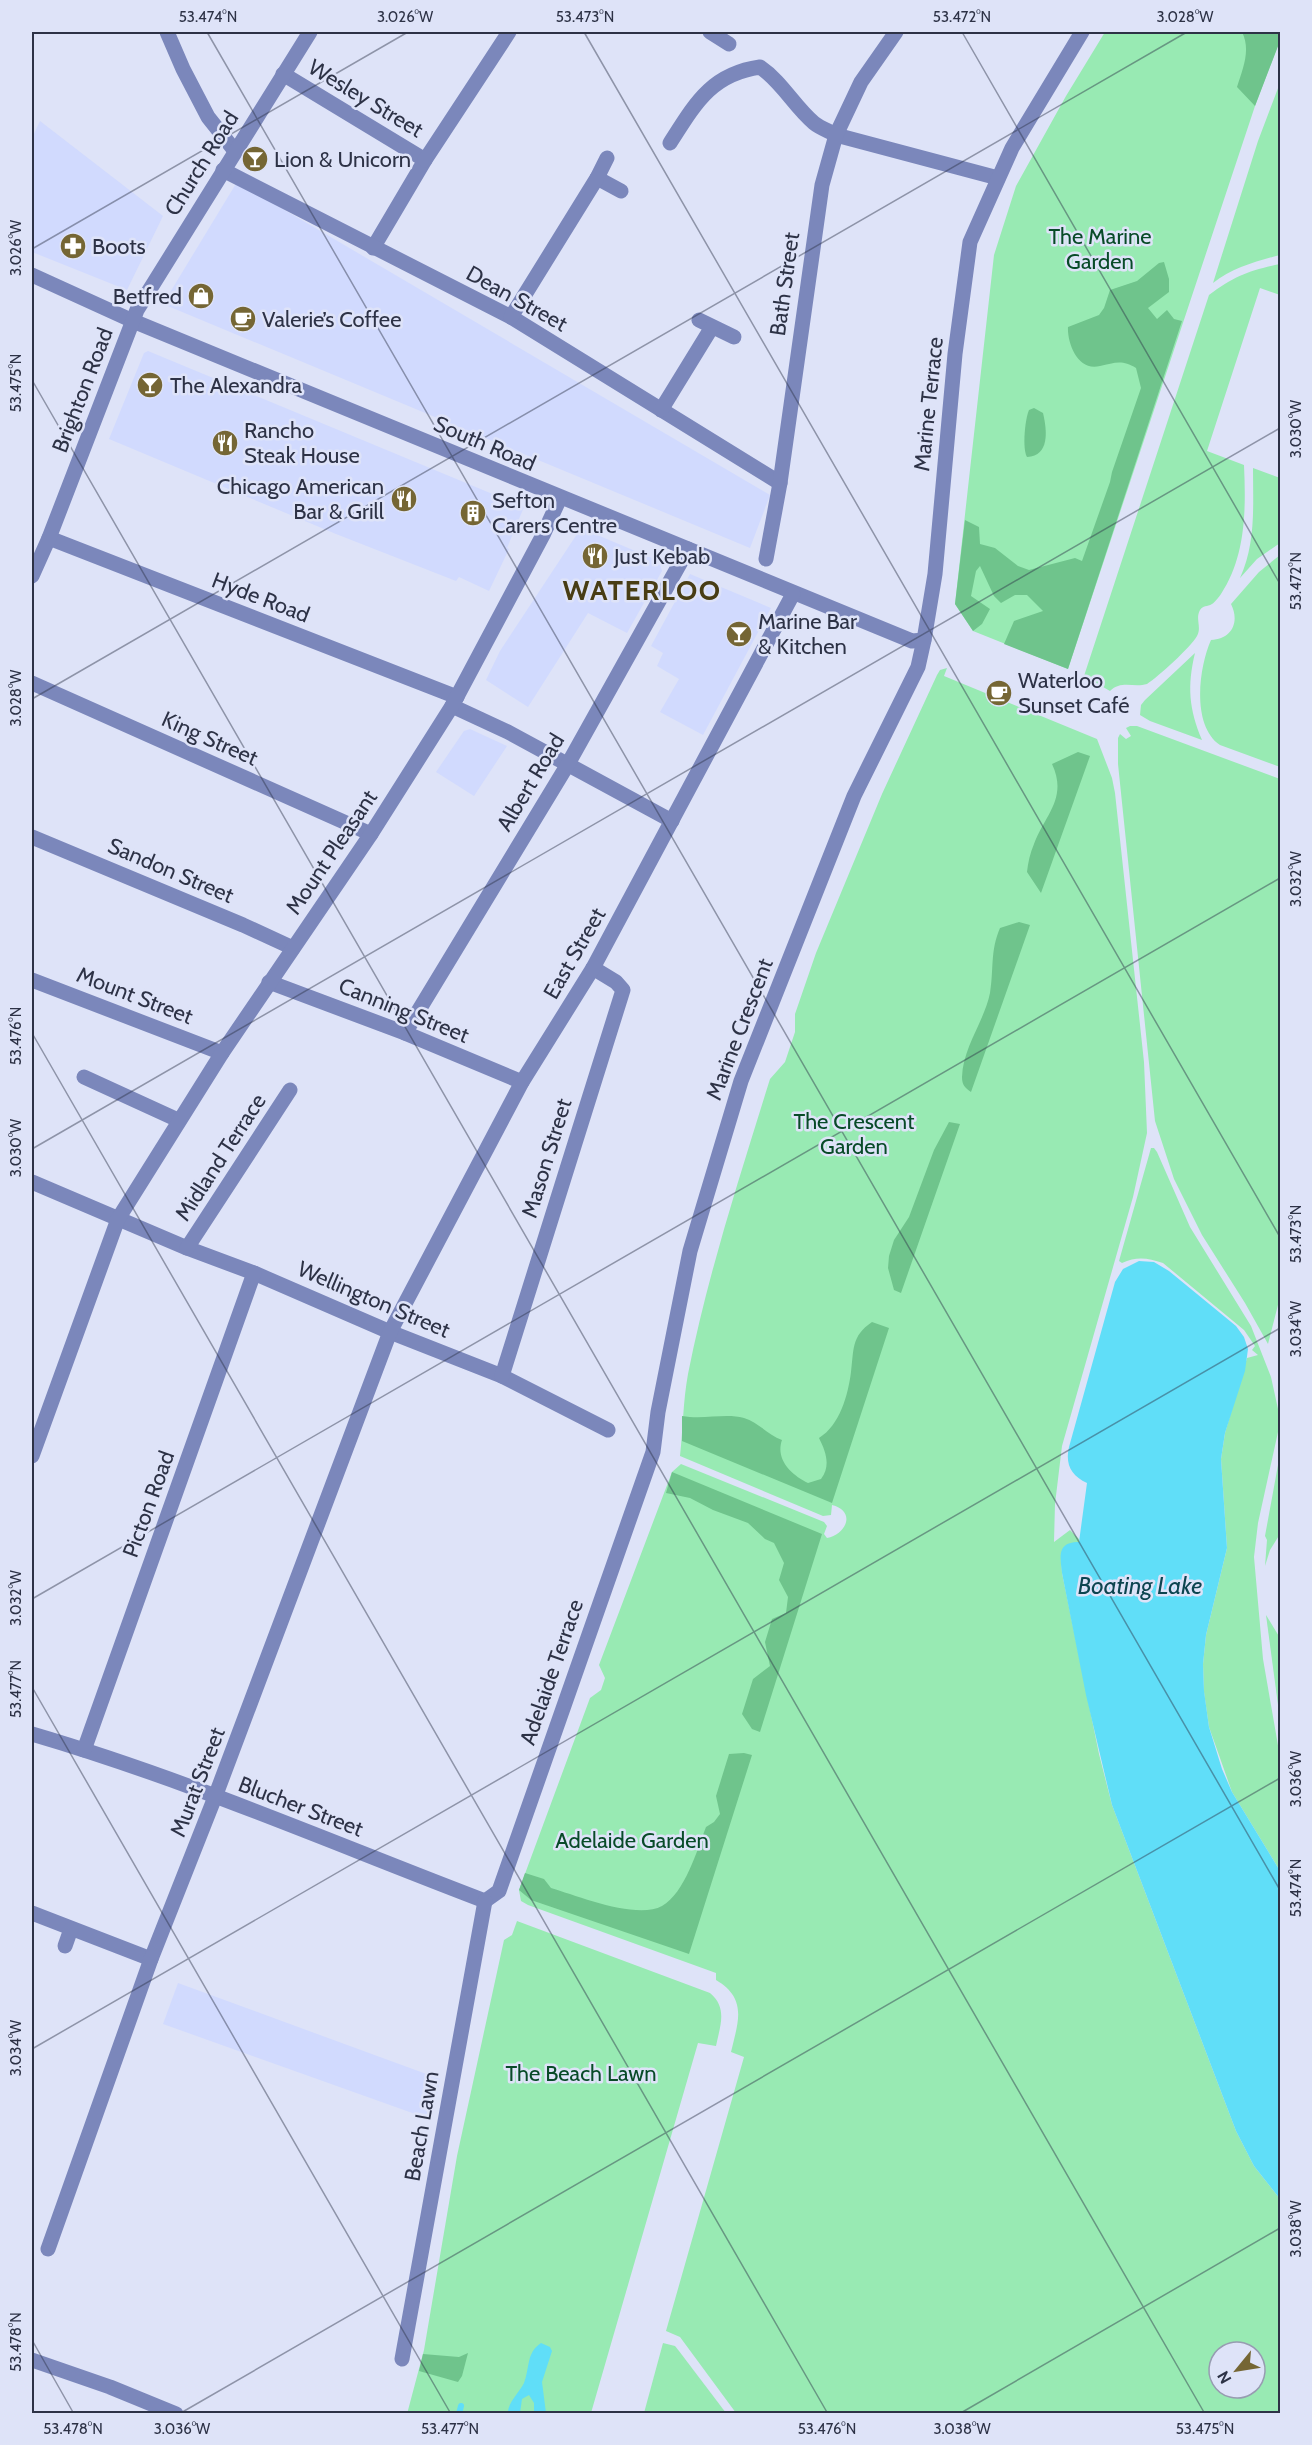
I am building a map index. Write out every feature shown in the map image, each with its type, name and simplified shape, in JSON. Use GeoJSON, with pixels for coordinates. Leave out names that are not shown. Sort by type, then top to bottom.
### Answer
{"type":"FeatureCollection","features":[{"type":"Feature","properties":{"kind":"street"},"geometry":{"type":"LineString","coordinates":[[167,32],[208,117],[235,151]]}},
{"type":"Feature","properties":{"kind":"street","name":"Church Road"},"geometry":{"type":"LineString","coordinates":[[132,321],[170,255],[310,32]]}},
{"type":"Feature","properties":{"kind":"street","name":"Wesley Street"},"geometry":{"type":"LineString","coordinates":[[373,248],[425,160],[509,32]]}},
{"type":"Feature","properties":{"kind":"street"},"geometry":{"type":"LineString","coordinates":[[710,32],[729,45]]}},
{"type":"Feature","properties":{"kind":"street","name":"Bath Street"},"geometry":{"type":"LineString","coordinates":[[766,560],[780,483],[822,185],[836,135],[861,82],[896,32]]}},
{"type":"Feature","properties":{"kind":"street","name":"Marine Terrace"},"geometry":{"type":"LineString","coordinates":[[924,640],[935,574],[955,354],[970,242],[1012,148],[1082,32]]}},
{"type":"Feature","properties":{"kind":"street"},"geometry":{"type":"LineString","coordinates":[[670,142],[697,101],[722,79],[741,69],[760,67],[774,77],[816,126],[836,135],[998,178]]}},
{"type":"Feature","properties":{"kind":"street","name":"Wesley Street"},"geometry":{"type":"LineString","coordinates":[[283,74],[425,160]]}},
{"type":"Feature","properties":{"kind":"street"},"geometry":{"type":"LineString","coordinates":[[511,317],[607,158]]}},
{"type":"Feature","properties":{"kind":"street","name":"Dean Street"},"geometry":{"type":"LineString","coordinates":[[223,170],[511,317],[780,483]]}},
{"type":"Feature","properties":{"kind":"street"},"geometry":{"type":"LineString","coordinates":[[597,178],[621,191]]}},
{"type":"Feature","properties":{"kind":"street","name":"South Road"},"geometry":{"type":"LineString","coordinates":[[32,275],[132,321],[793,594],[912,641],[924,640]]}},
{"type":"Feature","properties":{"kind":"street","name":"Brighton Road"},"geometry":{"type":"LineString","coordinates":[[32,576],[49,538],[132,321]]}},
{"type":"Feature","properties":{"kind":"street"},"geometry":{"type":"LineString","coordinates":[[661,410],[706,323],[734,337]]}},
{"type":"Feature","properties":{"kind":"street","name":"Mount Pleasant"},"geometry":{"type":"LineString","coordinates":[[32,1456],[118,1219],[178,1120],[371,834],[455,702],[543,535],[560,498]]}},
{"type":"Feature","properties":{"kind":"street","name":"Hyde Road"},"geometry":{"type":"LineString","coordinates":[[49,538],[455,702],[672,821]]}},
{"type":"Feature","properties":{"kind":"street","name":"Albert Road"},"geometry":{"type":"LineString","coordinates":[[405,1034],[568,764],[688,549]]}},
{"type":"Feature","properties":{"kind":"street","name":"East Street"},"geometry":{"type":"LineString","coordinates":[[390,1332],[522,1082],[593,968],[793,594]]}},
{"type":"Feature","properties":{"kind":"street","name":"Marine Crescent"},"geometry":{"type":"LineString","coordinates":[[653,1452],[658,1412],[690,1251],[741,1081],[854,796],[918,667],[924,640]]}},
{"type":"Feature","properties":{"kind":"street","name":"King Street"},"geometry":{"type":"LineString","coordinates":[[32,683],[371,834]]}},
{"type":"Feature","properties":{"kind":"street","name":"Sandon Street"},"geometry":{"type":"LineString","coordinates":[[32,837],[293,948]]}},
{"type":"Feature","properties":{"kind":"street","name":"Mason Street"},"geometry":{"type":"LineString","coordinates":[[502,1376],[623,990],[616,982],[593,968]]}},
{"type":"Feature","properties":{"kind":"street","name":"Mount Street"},"geometry":{"type":"LineString","coordinates":[[32,980],[222,1053]]}},
{"type":"Feature","properties":{"kind":"street","name":"Canning Street"},"geometry":{"type":"LineString","coordinates":[[269,982],[522,1082]]}},
{"type":"Feature","properties":{"kind":"street"},"geometry":{"type":"LineString","coordinates":[[84,1077],[178,1120]]}},
{"type":"Feature","properties":{"kind":"street","name":"Midland Terrace"},"geometry":{"type":"LineString","coordinates":[[187,1248],[290,1090]]}},
{"type":"Feature","properties":{"kind":"street","name":"Wellington Street"},"geometry":{"type":"LineString","coordinates":[[32,1182],[187,1248],[254,1273],[390,1332],[502,1376],[608,1430]]}},
{"type":"Feature","properties":{"kind":"street","name":"Picton Road"},"geometry":{"type":"LineString","coordinates":[[84,1750],[254,1273]]}},
{"type":"Feature","properties":{"kind":"street","name":"Murat Street"},"geometry":{"type":"LineString","coordinates":[[48,2249],[151,1959],[215,1797],[390,1332]]}},
{"type":"Feature","properties":{"kind":"street","name":"Adelaide Terrace"},"geometry":{"type":"LineString","coordinates":[[485,1901],[499,1891],[653,1452]]}},
{"type":"Feature","properties":{"kind":"street","name":"Blucher Street"},"geometry":{"type":"LineString","coordinates":[[32,1734],[215,1797],[485,1901]]}},
{"type":"Feature","properties":{"kind":"street","name":"Beach Lawn"},"geometry":{"type":"LineString","coordinates":[[402,2359],[485,1901]]}},
{"type":"Feature","properties":{"kind":"street"},"geometry":{"type":"LineString","coordinates":[[32,1913],[151,1959]]}},
{"type":"Feature","properties":{"kind":"street"},"geometry":{"type":"LineString","coordinates":[[65,1946],[71,1929]]}},
{"type":"Feature","properties":{"kind":"street"},"geometry":{"type":"LineString","coordinates":[[32,2360],[110,2387],[176,2414]]}},
{"type":"Feature","properties":{"kind":"shaded area"},"geometry":{"type":"Polygon","coordinates":[[[40,121],[163,216],[127,290],[32,252],[32,138],[40,121]]]}},
{"type":"Feature","properties":{"kind":"shaded area"},"geometry":{"type":"Polygon","coordinates":[[[237,182],[770,495],[750,548],[163,304],[237,182]]]}},
{"type":"Feature","properties":{"kind":"shaded area"},"geometry":{"type":"Polygon","coordinates":[[[148,351],[524,507],[507,548],[509,549],[489,591],[459,577],[456,581],[336,534],[109,439],[144,353],[148,351]]]}},
{"type":"Feature","properties":{"kind":"shaded area"},"geometry":{"type":"Polygon","coordinates":[[[583,529],[659,561],[662,571],[627,633],[588,613],[528,707],[486,680],[500,651],[579,531],[583,529]]]}},
{"type":"Feature","properties":{"kind":"shaded area"},"geometry":{"type":"Polygon","coordinates":[[[690,574],[771,608],[703,735],[660,712],[679,679],[657,666],[663,653],[651,646],[690,574]]]}},
{"type":"Feature","properties":{"kind":"shaded area"},"geometry":{"type":"Polygon","coordinates":[[[470,729],[507,746],[474,796],[436,772],[464,731],[470,729]]]}},
{"type":"Feature","properties":{"kind":"shaded area"},"geometry":{"type":"Polygon","coordinates":[[[178,1983],[440,2079],[432,2120],[163,2024],[178,1983]]]}},
{"type":"Feature","properties":{"kind":"green space","name":"The Marine Garden"},"geometry":{"type":"Polygon","coordinates":[[[1105,32],[1280,32],[1280,40],[1255,106],[1068,669],[973,631],[955,604],[994,255],[1016,186],[1105,32]]]}},
{"type":"Feature","properties":{"kind":"green space"},"geometry":{"type":"Polygon","coordinates":[[[1242,32],[1280,32],[1280,41],[1255,106],[1237,87],[1246,52],[1242,32]]]}},
{"type":"Feature","properties":{"kind":"green space"},"geometry":{"type":"Polygon","coordinates":[[[1280,83],[1280,255],[1236,269],[1213,283],[1258,141],[1280,83]]]}},
{"type":"Feature","properties":{"kind":"green space"},"geometry":{"type":"Polygon","coordinates":[[[1164,262],[1169,279],[1169,292],[1148,308],[1157,319],[1167,310],[1174,319],[1182,321],[1068,669],[1004,644],[1014,621],[1043,611],[1027,595],[1015,595],[1001,603],[994,596],[980,566],[976,571],[971,596],[990,609],[982,624],[973,631],[955,604],[965,520],[979,527],[980,544],[995,548],[1018,566],[1029,570],[1075,558],[1082,561],[1141,388],[1136,368],[1131,365],[1118,362],[1092,367],[1080,361],[1069,341],[1068,327],[1099,315],[1110,290],[1137,281],[1159,263],[1164,262]]]}},
{"type":"Feature","properties":{"kind":"green space"},"geometry":{"type":"Polygon","coordinates":[[[1280,264],[1280,295],[1260,288],[1207,451],[1244,465],[1243,532],[1235,564],[1219,597],[1200,610],[1197,636],[1181,654],[1147,684],[1123,685],[1110,691],[1084,676],[1209,295],[1243,275],[1280,264]]]}},
{"type":"Feature","properties":{"kind":"green space"},"geometry":{"type":"Polygon","coordinates":[[[1034,408],[1043,413],[1045,441],[1040,452],[1027,457],[1024,441],[1025,427],[1029,410],[1034,408]]]}},
{"type":"Feature","properties":{"kind":"green space"},"geometry":{"type":"Polygon","coordinates":[[[1253,468],[1280,478],[1280,543],[1257,559],[1240,578],[1251,538],[1253,468]]]}},
{"type":"Feature","properties":{"kind":"green space"},"geometry":{"type":"Polygon","coordinates":[[[1280,555],[1280,767],[1220,745],[1211,736],[1205,724],[1200,695],[1203,665],[1211,640],[1229,633],[1234,623],[1235,617],[1231,604],[1259,572],[1280,555]]]}},
{"type":"Feature","properties":{"kind":"green space"},"geometry":{"type":"Polygon","coordinates":[[[1195,653],[1190,687],[1194,718],[1202,740],[1150,721],[1140,715],[1141,705],[1145,700],[1195,653]]]}},
{"type":"Feature","properties":{"kind":"green space"},"geometry":{"type":"Polygon","coordinates":[[[947,668],[944,676],[1097,739],[1112,778],[1115,793],[1144,1062],[1147,1133],[1133,1197],[1062,1446],[1055,1504],[1054,1542],[1070,1530],[1079,1539],[1079,1543],[1061,1554],[1062,1573],[1099,1754],[1112,1805],[1236,2131],[1254,2166],[1280,2199],[1280,2413],[736,2413],[680,2337],[666,2331],[744,2057],[731,2052],[738,2021],[737,2003],[726,1987],[716,1980],[716,1973],[521,1901],[519,1890],[590,1698],[601,1690],[605,1678],[599,1665],[672,1472],[681,1464],[824,1522],[827,1526],[824,1534],[827,1538],[840,1532],[846,1522],[844,1512],[832,1505],[831,1515],[823,1516],[680,1456],[685,1394],[696,1336],[715,1262],[770,1079],[785,1062],[795,1032],[795,1014],[816,953],[882,794],[940,670],[947,668]]]}},
{"type":"Feature","properties":{"kind":"green space"},"geometry":{"type":"Polygon","coordinates":[[[1137,726],[1280,779],[1280,1297],[1268,1344],[1202,1235],[1174,1179],[1155,1121],[1118,764],[1118,738],[1120,734],[1126,739],[1131,736],[1126,728],[1137,726]]]}},
{"type":"Feature","properties":{"kind":"green space"},"geometry":{"type":"Polygon","coordinates":[[[1078,752],[1090,756],[1041,893],[1027,872],[1033,847],[1056,797],[1056,776],[1052,764],[1078,752]]]}},
{"type":"Feature","properties":{"kind":"green space"},"geometry":{"type":"Polygon","coordinates":[[[1019,922],[1030,925],[971,1092],[963,1082],[963,1066],[990,993],[993,952],[997,936],[1000,928],[1019,922]]]}},
{"type":"Feature","properties":{"kind":"green space"},"geometry":{"type":"Polygon","coordinates":[[[949,1122],[960,1124],[901,1293],[894,1290],[888,1268],[889,1256],[894,1240],[909,1217],[934,1150],[949,1122]]]}},
{"type":"Feature","properties":{"kind":"green space"},"geometry":{"type":"Polygon","coordinates":[[[1151,1148],[1157,1152],[1190,1227],[1251,1326],[1271,1377],[1278,1409],[1278,1432],[1258,1523],[1254,1557],[1263,1659],[1280,1757],[1280,1871],[1232,1792],[1209,1727],[1204,1692],[1203,1664],[1206,1635],[1227,1548],[1221,1459],[1225,1433],[1247,1358],[1258,1355],[1252,1350],[1255,1346],[1244,1330],[1163,1263],[1142,1258],[1122,1263],[1119,1261],[1151,1148]]]}},
{"type":"Feature","properties":{"kind":"green space"},"geometry":{"type":"Polygon","coordinates":[[[872,1322],[889,1328],[832,1503],[682,1441],[682,1416],[744,1418],[782,1440],[780,1447],[783,1460],[796,1476],[808,1483],[821,1479],[827,1464],[824,1448],[819,1438],[832,1425],[842,1409],[850,1381],[853,1350],[857,1338],[872,1322]]]}},
{"type":"Feature","properties":{"kind":"green space"},"geometry":{"type":"Polygon","coordinates":[[[1280,1454],[1280,1534],[1270,1550],[1265,1566],[1267,1540],[1265,1536],[1280,1454]]]}},
{"type":"Feature","properties":{"kind":"green space"},"geometry":{"type":"Polygon","coordinates":[[[672,1472],[822,1534],[760,1732],[752,1729],[742,1714],[753,1679],[770,1666],[765,1642],[772,1619],[786,1613],[788,1597],[779,1580],[784,1563],[774,1543],[765,1539],[748,1523],[713,1510],[690,1498],[666,1493],[672,1472]]]}},
{"type":"Feature","properties":{"kind":"green space"},"geometry":{"type":"Polygon","coordinates":[[[1266,1615],[1280,1638],[1280,1720],[1266,1615]]]}},
{"type":"Feature","properties":{"kind":"green space"},"geometry":{"type":"Polygon","coordinates":[[[729,1754],[752,1755],[689,1954],[531,1900],[519,1890],[525,1873],[544,1879],[551,1888],[623,1909],[651,1910],[662,1906],[670,1900],[684,1881],[706,1827],[720,1814],[716,1796],[729,1754]]]}},
{"type":"Feature","properties":{"kind":"green space","name":"The Beach Lawn"},"geometry":{"type":"Polygon","coordinates":[[[517,1921],[710,1993],[716,1999],[721,2011],[716,2046],[698,2043],[591,2413],[407,2414],[424,2350],[457,2156],[504,1940],[512,1935],[517,1921]]]}},
{"type":"Feature","properties":{"kind":"green space"},"geometry":{"type":"Polygon","coordinates":[[[663,2343],[675,2346],[726,2413],[644,2413],[663,2343]]]}},
{"type":"Feature","properties":{"kind":"green space"},"geometry":{"type":"Polygon","coordinates":[[[468,2353],[462,2376],[458,2382],[419,2371],[423,2354],[459,2357],[468,2353]]]}},
{"type":"Feature","properties":{"kind":"water","name":"Boating Lake"},"geometry":{"type":"Polygon","coordinates":[[[1139,1261],[1154,1262],[1169,1271],[1236,1326],[1244,1337],[1248,1349],[1245,1371],[1225,1433],[1221,1459],[1227,1548],[1206,1635],[1203,1664],[1204,1691],[1209,1727],[1222,1769],[1232,1792],[1280,1871],[1280,2199],[1254,2166],[1236,2131],[1112,1805],[1086,1695],[1062,1573],[1063,1547],[1079,1542],[1087,1483],[1070,1469],[1069,1447],[1115,1282],[1123,1269],[1139,1261]]]}},
{"type":"Feature","properties":{"kind":"water"},"geometry":{"type":"Polygon","coordinates":[[[541,2343],[550,2347],[552,2351],[542,2382],[546,2413],[534,2413],[534,2403],[529,2395],[522,2399],[520,2413],[508,2413],[512,2401],[524,2383],[533,2351],[541,2343]]]}},
{"type":"Feature","properties":{"kind":"waterway"},"geometry":{"type":"LineString","coordinates":[[459,2414],[461,2406]]}},
{"type":"Feature","properties":{"kind":"place","name":"Lion & Unicorn"},"geometry":{"type":"Point","coordinates":[255,159]}},
{"type":"Feature","properties":{"kind":"place","name":"Boots"},"geometry":{"type":"Point","coordinates":[73,246]}},
{"type":"Feature","properties":{"kind":"place","name":"Betfred"},"geometry":{"type":"Point","coordinates":[201,296]}},
{"type":"Feature","properties":{"kind":"place","name":"Valerie’s Coffee"},"geometry":{"type":"Point","coordinates":[243,319]}},
{"type":"Feature","properties":{"kind":"place","name":"The Alexandra"},"geometry":{"type":"Point","coordinates":[150,385]}},
{"type":"Feature","properties":{"kind":"place","name":"Rancho Steak House"},"geometry":{"type":"Point","coordinates":[225,443]}},
{"type":"Feature","properties":{"kind":"place","name":"Chicago American Bar & Grill"},"geometry":{"type":"Point","coordinates":[404,499]}},
{"type":"Feature","properties":{"kind":"place","name":"Sefton Carers Centre"},"geometry":{"type":"Point","coordinates":[473,513]}},
{"type":"Feature","properties":{"kind":"place","name":"Just Kebab"},"geometry":{"type":"Point","coordinates":[595,556]}},
{"type":"Feature","properties":{"kind":"place","name":"Marine Bar & Kitchen"},"geometry":{"type":"Point","coordinates":[739,634]}},
{"type":"Feature","properties":{"kind":"place","name":"Waterloo Sunset Café"},"geometry":{"type":"Point","coordinates":[999,693]}},
{"type":"Feature","properties":{"kind":"district","name":"WATERLOO"},"geometry":{"type":"Point","coordinates":[642,590]}},
{"type":"Feature","properties":{"kind":"park label","name":"The Crescent Garden"},"geometry":{"type":"Point","coordinates":[854,1134]}},
{"type":"Feature","properties":{"kind":"park label","name":"Adelaide Garden"},"geometry":{"type":"Point","coordinates":[632,1840]}}]}
